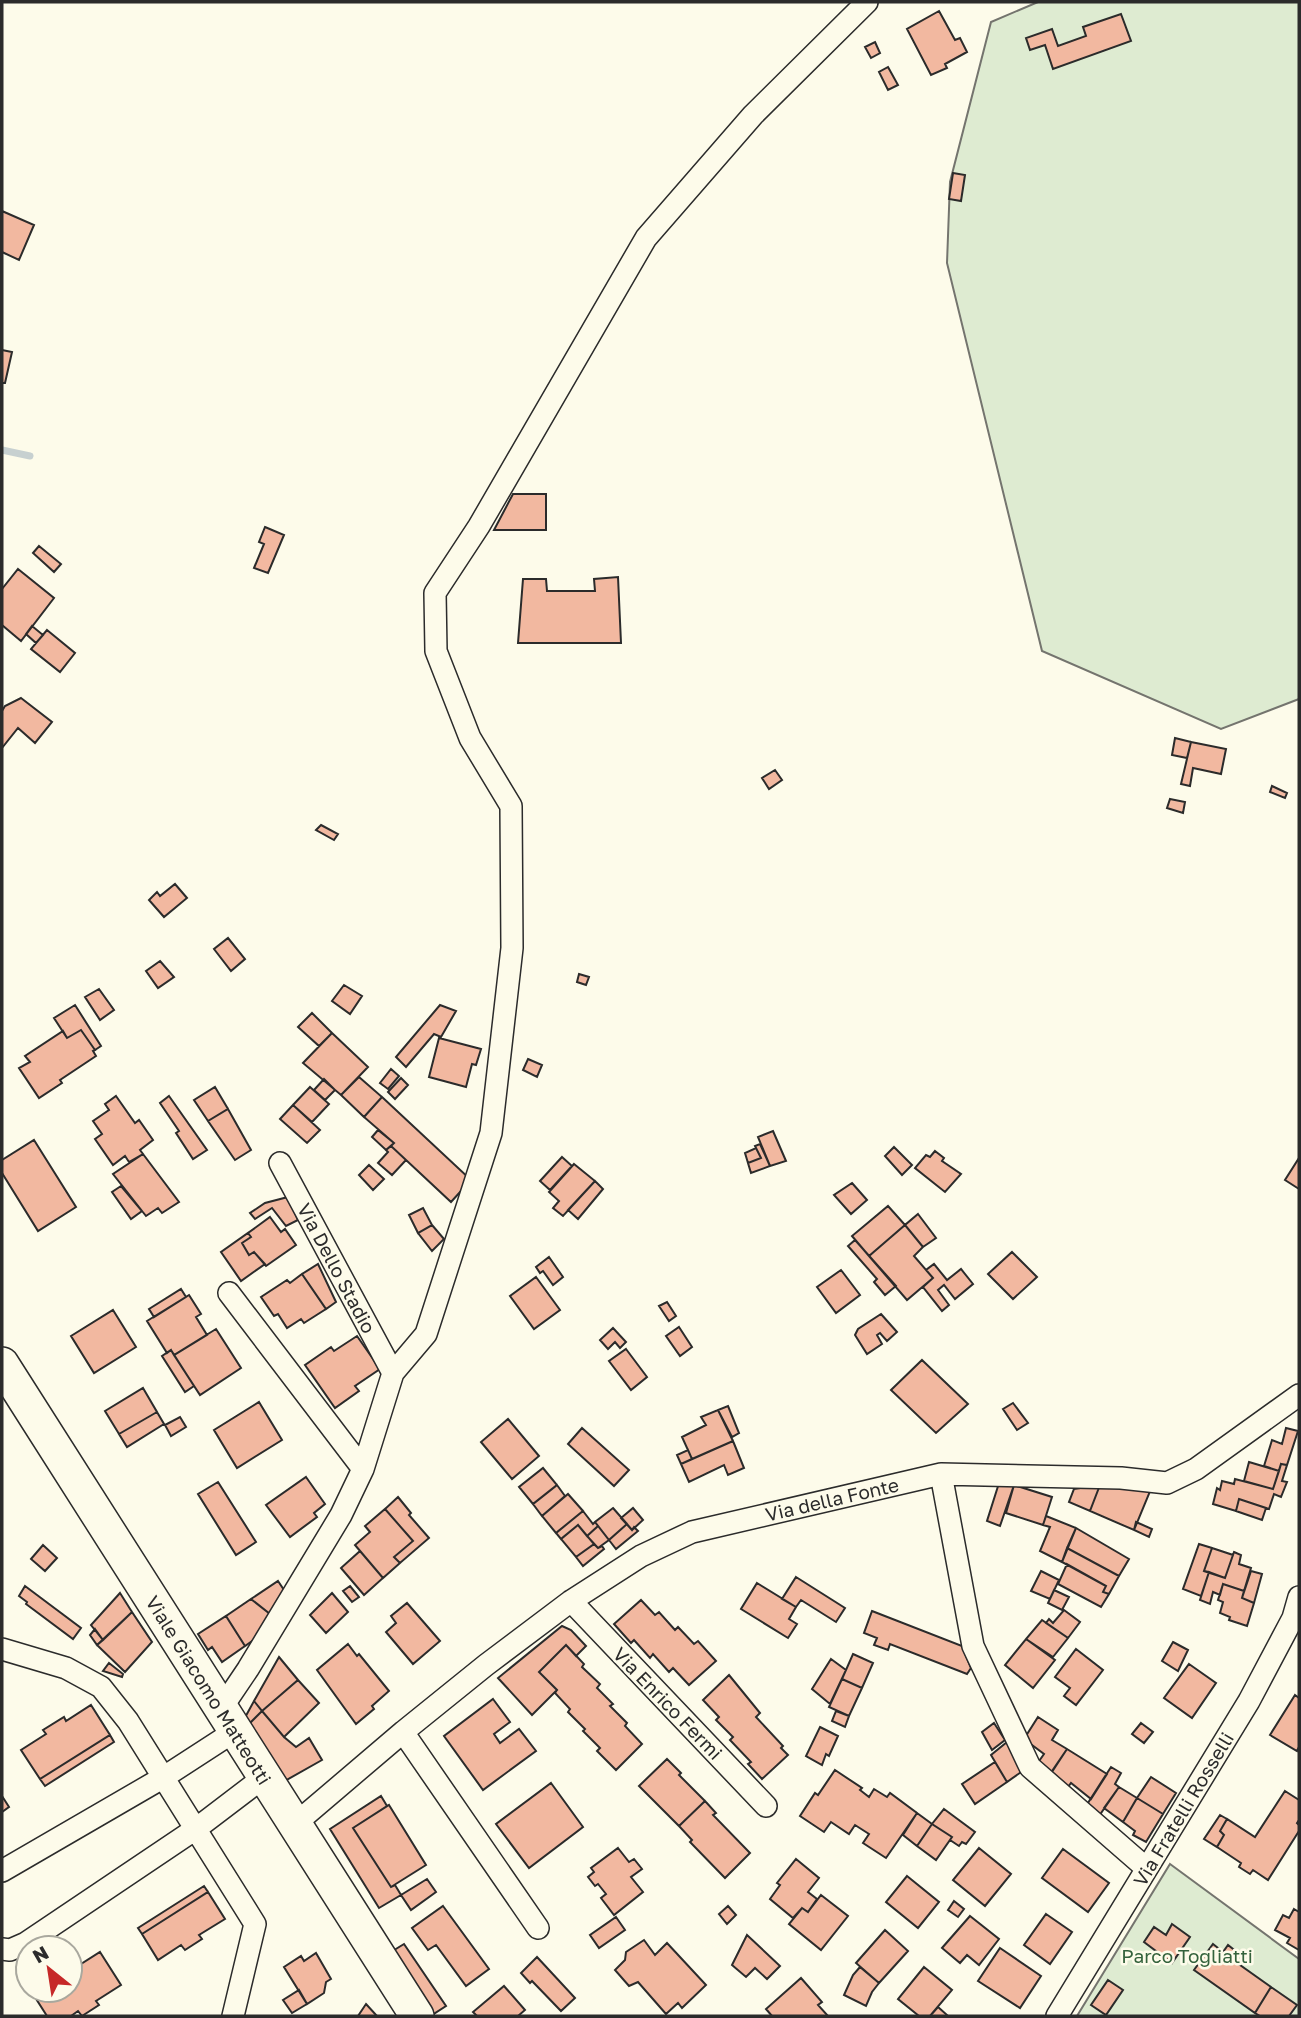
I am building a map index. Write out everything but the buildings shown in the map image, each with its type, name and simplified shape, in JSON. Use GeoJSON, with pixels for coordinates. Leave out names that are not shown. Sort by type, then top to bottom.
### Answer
{"type":"FeatureCollection","features":[{"type":"Feature","properties":{"kind":"main road","name":"Viale Giacomo Matteotti"},"geometry":{"type":"LineString","coordinates":[[2,1364],[417,2016]]}},
{"type":"Feature","properties":{"kind":"street"},"geometry":{"type":"LineString","coordinates":[[2,1871],[164,1777],[228,1720],[248,1669],[334,1527],[363,1469],[393,1373],[425,1334],[491,1133],[512,948],[511,806],[470,738],[436,651],[435,593],[479,526],[646,238],[753,115],[867,2]]}},
{"type":"Feature","properties":{"kind":"street","name":"Via Dello Stadio"},"geometry":{"type":"LineString","coordinates":[[280,1163],[393,1373]]}},
{"type":"Feature","properties":{"kind":"street"},"geometry":{"type":"LineString","coordinates":[[229,1293],[363,1469]]}},
{"type":"Feature","properties":{"kind":"street","name":"Via della Fonte"},"geometry":{"type":"LineString","coordinates":[[295,1824],[403,1732],[571,1601],[641,1556],[692,1532],[941,1474],[1121,1478],[1167,1483],[1196,1469],[1299,1395]]}},
{"type":"Feature","properties":{"kind":"street"},"geometry":{"type":"LineString","coordinates":[[941,1474],[973,1646],[1030,1767],[1146,1868]]}},
{"type":"Feature","properties":{"kind":"street","name":"Via Fratelli Rosselli"},"geometry":{"type":"LineString","coordinates":[[1056,2016],[1249,1701],[1293,1618],[1299,1597]]}},
{"type":"Feature","properties":{"kind":"street","name":"Via Enrico Fermi"},"geometry":{"type":"LineString","coordinates":[[571,1601],[766,1806]]}},
{"type":"Feature","properties":{"kind":"street"},"geometry":{"type":"LineString","coordinates":[[2,1649],[66,1668],[102,1687],[128,1721],[197,1828],[256,1924],[233,2016]]}},
{"type":"Feature","properties":{"kind":"street"},"geometry":{"type":"LineString","coordinates":[[403,1732],[538,1928]]}},
{"type":"Feature","properties":{"kind":"street"},"geometry":{"type":"LineString","coordinates":[[2,1949],[10,1950],[26,1943],[197,1828],[264,1777]]}},
{"type":"Feature","properties":{"kind":"green space"},"geometry":{"type":"Polygon","coordinates":[[[1038,2],[1299,2],[1299,699],[1221,729],[1042,651],[947,263],[950,182],[991,22],[1038,2]]]}},
{"type":"Feature","properties":{"kind":"green space","name":"Parco Togliatti"},"geometry":{"type":"Polygon","coordinates":[[[1170,1864],[1299,1959],[1299,2016],[1077,2016],[1170,1864]]]}},
{"type":"Feature","properties":{"kind":"waterway"},"geometry":{"type":"LineString","coordinates":[[2,450],[30,456]]}}]}
